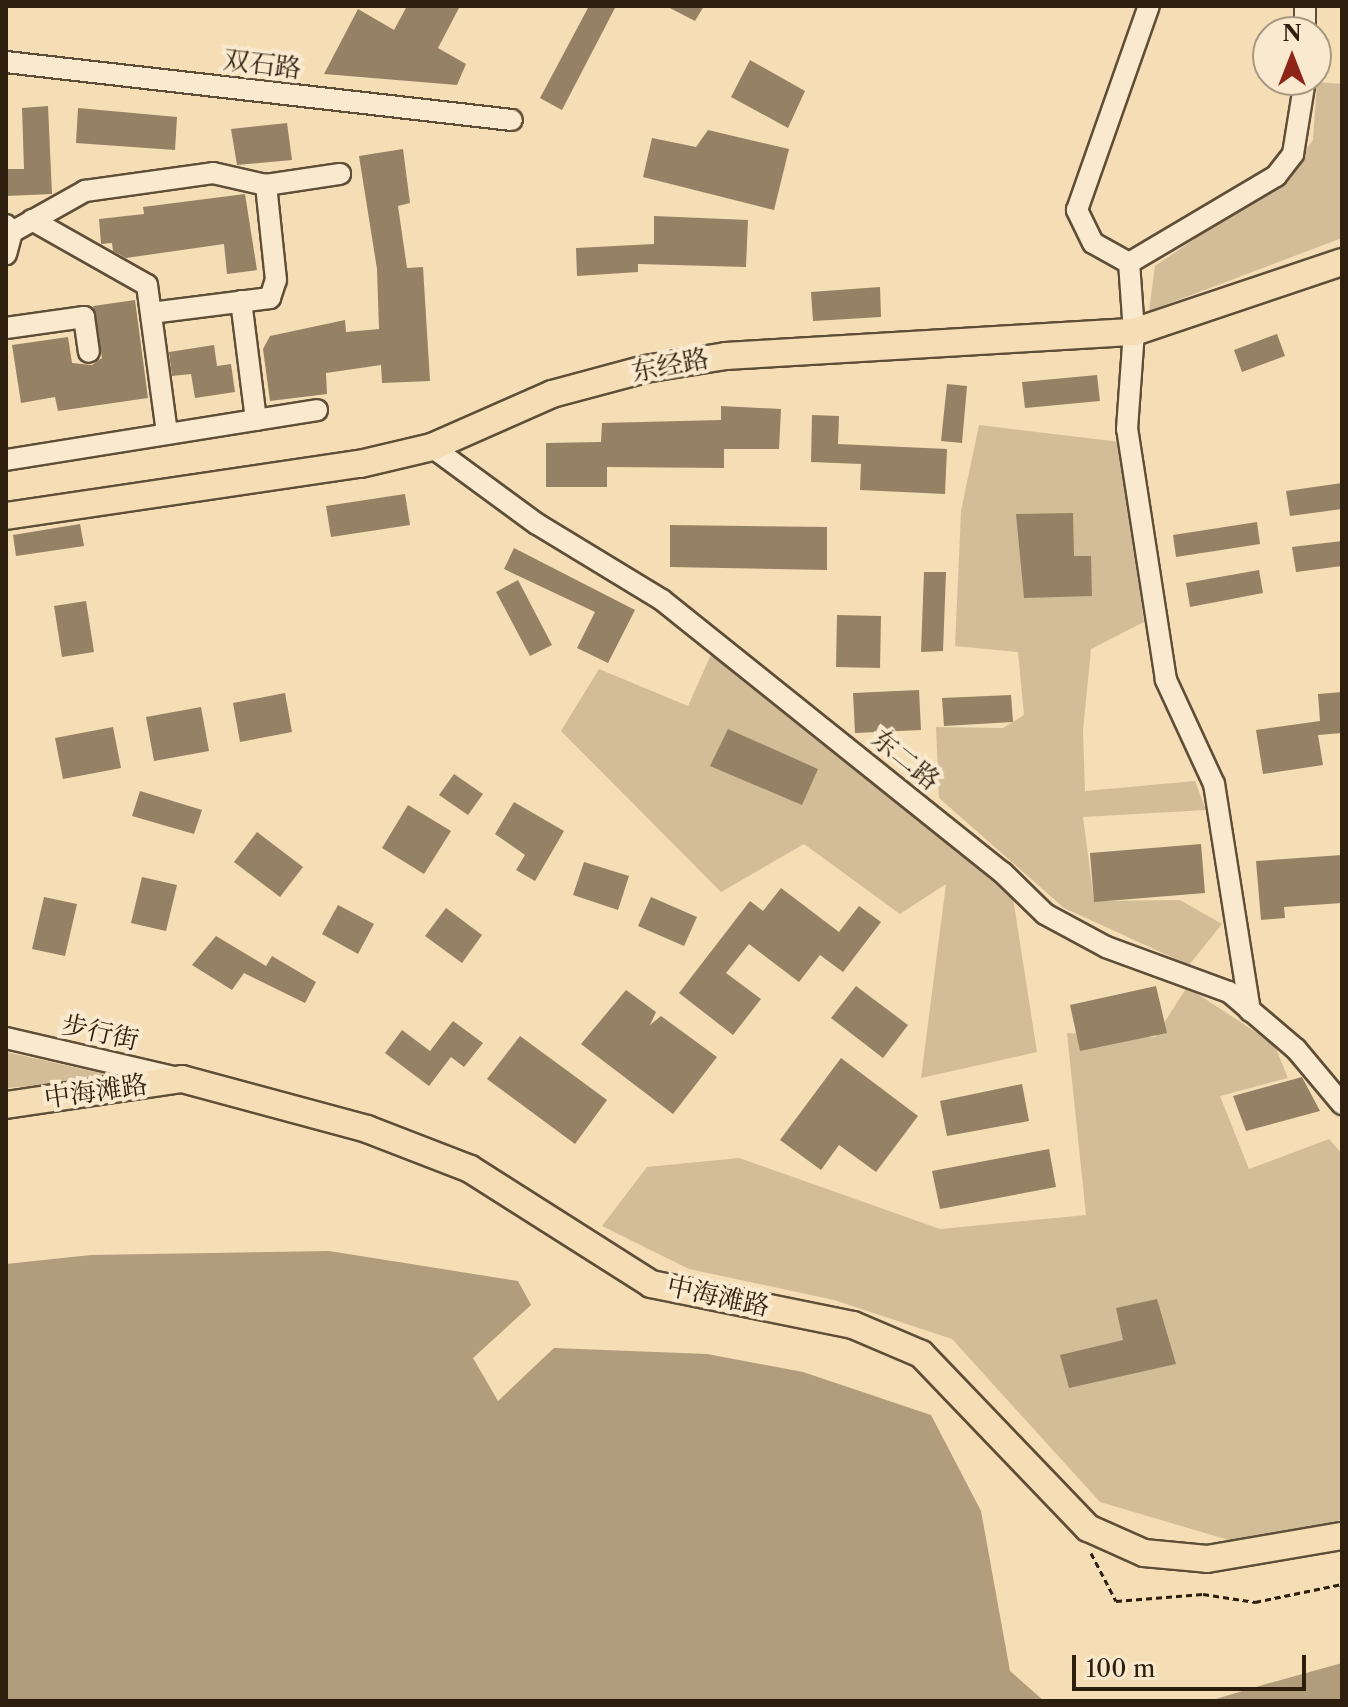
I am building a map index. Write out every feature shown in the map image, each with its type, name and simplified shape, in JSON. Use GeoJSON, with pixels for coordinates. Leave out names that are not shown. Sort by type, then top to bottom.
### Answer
{"type":"FeatureCollection","features":[{"type":"Feature","properties":{"kind":"main road","name":"东经路"},"geometry":{"type":"LineString","coordinates":[[6,516],[360,464],[432,447],[552,394],[645,369],[726,356],[1134,332],[1342,262]]}},
{"type":"Feature","properties":{"kind":"main road","name":"中海滩路"},"geometry":{"type":"LineString","coordinates":[[6,1105],[182,1079],[367,1129],[470,1169],[651,1284],[853,1325],[921,1354],[1093,1531],[1144,1553],[1207,1559],[1342,1536]]}},
{"type":"Feature","properties":{"kind":"street"},"geometry":{"type":"LineString","coordinates":[[1129,263],[1093,243],[1077,210],[1149,6]]}},
{"type":"Feature","properties":{"kind":"street","name":"双石路"},"geometry":{"type":"LineString","coordinates":[[6,62],[512,120]]}},
{"type":"Feature","properties":{"kind":"street"},"geometry":{"type":"LineString","coordinates":[[1129,263],[1276,176],[1293,154],[1302,96]]}},
{"type":"Feature","properties":{"kind":"street"},"geometry":{"type":"LineString","coordinates":[[6,254],[9,228],[32,220],[85,191],[213,173],[266,185],[340,174]]}},
{"type":"Feature","properties":{"kind":"street"},"geometry":{"type":"LineString","coordinates":[[151,313],[270,298],[276,280],[266,185]]}},
{"type":"Feature","properties":{"kind":"street"},"geometry":{"type":"LineString","coordinates":[[32,220],[147,285],[167,433]]}},
{"type":"Feature","properties":{"kind":"street"},"geometry":{"type":"LineString","coordinates":[[1129,263],[1134,332],[1127,429],[1166,680],[1214,784],[1250,1011]]}},
{"type":"Feature","properties":{"kind":"street"},"geometry":{"type":"LineString","coordinates":[[241,301],[256,420]]}},
{"type":"Feature","properties":{"kind":"street"},"geometry":{"type":"LineString","coordinates":[[6,328],[84,317],[89,352]]}},
{"type":"Feature","properties":{"kind":"street"},"geometry":{"type":"LineString","coordinates":[[6,460],[317,410]]}},
{"type":"Feature","properties":{"kind":"street","name":"东二路"},"geometry":{"type":"LineString","coordinates":[[432,447],[537,524],[662,600],[1002,872],[1045,914],[1106,947],[1229,992],[1296,1049],[1342,1104]]}},
{"type":"Feature","properties":{"kind":"street","name":"步行街"},"geometry":{"type":"LineString","coordinates":[[6,1038],[182,1079]]}},
{"type":"Feature","properties":{"kind":"path"},"geometry":{"type":"LineString","coordinates":[[1093,1531],[1091,1552],[1116,1601],[1203,1594],[1255,1602],[1342,1584]]}},
{"type":"Feature","properties":{"kind":"shaded area"},"geometry":{"type":"Polygon","coordinates":[[[1332,83],[1342,84],[1342,238],[1149,311],[1155,266],[1283,179],[1313,140],[1316,96],[1332,96],[1332,83]]]}},
{"type":"Feature","properties":{"kind":"shaded area"},"geometry":{"type":"Polygon","coordinates":[[[979,425],[1120,442],[1144,622],[1091,649],[1083,731],[1085,791],[1195,781],[1206,810],[1083,817],[1094,901],[1180,900],[1222,924],[1189,965],[1064,908],[939,798],[936,727],[1003,728],[1024,715],[1018,652],[955,646],[961,511],[979,425]]]}},
{"type":"Feature","properties":{"kind":"shaded area"},"geometry":{"type":"Polygon","coordinates":[[[714,648],[1013,898],[1037,1052],[921,1078],[946,884],[900,914],[804,844],[721,892],[561,731],[599,669],[688,706],[714,648]]]}},
{"type":"Feature","properties":{"kind":"shaded area"},"geometry":{"type":"Polygon","coordinates":[[[1187,987],[1274,1044],[1288,1078],[1220,1096],[1249,1169],[1329,1139],[1342,1154],[1342,1520],[1232,1541],[1100,1502],[952,1339],[834,1300],[689,1269],[602,1226],[647,1167],[739,1158],[940,1229],[1086,1215],[1067,1033],[1155,1037],[1187,987]]]}},
{"type":"Feature","properties":{"kind":"shaded area"},"geometry":{"type":"Polygon","coordinates":[[[6,1052],[123,1078],[6,1088],[6,1052]]]}},
{"type":"Feature","properties":{"kind":"shaded area"},"geometry":{"type":"Polygon","coordinates":[[[329,1251],[518,1281],[531,1305],[473,1358],[498,1401],[554,1348],[707,1354],[803,1372],[931,1415],[981,1511],[1010,1671],[1044,1701],[6,1701],[6,1264],[91,1255],[329,1251]]]}},
{"type":"Feature","properties":{"kind":"shaded area"},"geometry":{"type":"Polygon","coordinates":[[[1342,1663],[1342,1701],[1209,1701],[1266,1684],[1342,1663]]]}},
{"type":"Feature","properties":{"kind":"building"},"geometry":{"type":"Polygon","coordinates":[[[407,6],[460,6],[438,48],[466,64],[457,85],[324,74],[358,9],[394,30],[407,6]]]}},
{"type":"Feature","properties":{"kind":"building"},"geometry":{"type":"Polygon","coordinates":[[[589,6],[616,6],[562,110],[540,98],[589,6]]]}},
{"type":"Feature","properties":{"kind":"building"},"geometry":{"type":"Polygon","coordinates":[[[666,6],[704,6],[695,21],[666,6]]]}},
{"type":"Feature","properties":{"kind":"building"},"geometry":{"type":"Polygon","coordinates":[[[750,60],[805,91],[788,128],[731,97],[750,60]]]}},
{"type":"Feature","properties":{"kind":"building"},"geometry":{"type":"Polygon","coordinates":[[[48,106],[52,194],[6,196],[6,169],[24,169],[22,108],[48,106]]]}},
{"type":"Feature","properties":{"kind":"building"},"geometry":{"type":"Polygon","coordinates":[[[78,108],[177,117],[175,150],[76,143],[78,108]]]}},
{"type":"Feature","properties":{"kind":"building"},"geometry":{"type":"Polygon","coordinates":[[[287,123],[292,160],[237,165],[231,129],[287,123]]]}},
{"type":"Feature","properties":{"kind":"building"},"geometry":{"type":"Polygon","coordinates":[[[708,130],[789,149],[774,210],[643,177],[652,138],[696,147],[708,130]]]}},
{"type":"Feature","properties":{"kind":"building"},"geometry":{"type":"Polygon","coordinates":[[[403,149],[410,203],[398,206],[407,268],[423,267],[430,381],[382,383],[381,365],[326,373],[327,394],[270,401],[263,349],[270,336],[345,320],[346,332],[379,329],[377,269],[359,156],[403,149]]]}},
{"type":"Feature","properties":{"kind":"building"},"geometry":{"type":"Polygon","coordinates":[[[245,194],[257,270],[227,274],[224,244],[126,258],[113,251],[112,243],[101,244],[99,219],[144,214],[143,207],[245,194]]]}},
{"type":"Feature","properties":{"kind":"building"},"geometry":{"type":"Polygon","coordinates":[[[654,216],[748,220],[746,267],[638,264],[638,272],[577,276],[576,248],[654,244],[654,216]]]}},
{"type":"Feature","properties":{"kind":"building"},"geometry":{"type":"Polygon","coordinates":[[[880,287],[881,317],[813,321],[811,292],[880,287]]]}},
{"type":"Feature","properties":{"kind":"building"},"geometry":{"type":"Polygon","coordinates":[[[135,300],[148,398],[58,411],[55,397],[21,403],[12,345],[68,337],[72,363],[92,365],[102,358],[93,306],[135,300]]]}},
{"type":"Feature","properties":{"kind":"building"},"geometry":{"type":"Polygon","coordinates":[[[1277,334],[1285,356],[1242,372],[1234,350],[1277,334]]]}},
{"type":"Feature","properties":{"kind":"building"},"geometry":{"type":"Polygon","coordinates":[[[214,345],[217,366],[231,364],[235,392],[195,398],[191,374],[172,376],[169,352],[214,345]]]}},
{"type":"Feature","properties":{"kind":"building"},"geometry":{"type":"Polygon","coordinates":[[[1097,375],[1100,401],[1025,408],[1022,382],[1097,375]]]}},
{"type":"Feature","properties":{"kind":"building"},"geometry":{"type":"Polygon","coordinates":[[[947,384],[967,386],[962,443],[941,441],[947,384]]]}},
{"type":"Feature","properties":{"kind":"building"},"geometry":{"type":"Polygon","coordinates":[[[721,406],[781,409],[779,449],[724,449],[724,468],[607,467],[607,487],[546,487],[546,443],[601,442],[602,423],[721,420],[721,406]]]}},
{"type":"Feature","properties":{"kind":"building"},"geometry":{"type":"Polygon","coordinates":[[[812,415],[839,416],[838,444],[947,449],[945,494],[860,490],[861,464],[811,462],[812,415]]]}},
{"type":"Feature","properties":{"kind":"building"},"geometry":{"type":"Polygon","coordinates":[[[1342,483],[1342,509],[1290,516],[1286,491],[1342,483]]]}},
{"type":"Feature","properties":{"kind":"building"},"geometry":{"type":"Polygon","coordinates":[[[405,494],[410,525],[331,537],[326,506],[405,494]]]}},
{"type":"Feature","properties":{"kind":"building"},"geometry":{"type":"Polygon","coordinates":[[[1073,513],[1074,556],[1091,556],[1092,596],[1024,598],[1016,514],[1073,513]]]}},
{"type":"Feature","properties":{"kind":"building"},"geometry":{"type":"Polygon","coordinates":[[[1257,522],[1260,544],[1176,557],[1173,535],[1257,522]]]}},
{"type":"Feature","properties":{"kind":"building"},"geometry":{"type":"Polygon","coordinates":[[[80,524],[84,546],[16,556],[13,535],[80,524]]]}},
{"type":"Feature","properties":{"kind":"building"},"geometry":{"type":"Polygon","coordinates":[[[670,525],[827,527],[827,570],[670,567],[670,525]]]}},
{"type":"Feature","properties":{"kind":"building"},"geometry":{"type":"Polygon","coordinates":[[[1342,541],[1342,566],[1296,572],[1292,547],[1342,541]]]}},
{"type":"Feature","properties":{"kind":"building"},"geometry":{"type":"Polygon","coordinates":[[[514,548],[635,610],[608,663],[577,648],[595,612],[504,569],[514,548]]]}},
{"type":"Feature","properties":{"kind":"building"},"geometry":{"type":"Polygon","coordinates":[[[1259,570],[1263,593],[1190,607],[1186,583],[1259,570]]]}},
{"type":"Feature","properties":{"kind":"building"},"geometry":{"type":"Polygon","coordinates":[[[924,572],[946,572],[943,651],[921,652],[924,572]]]}},
{"type":"Feature","properties":{"kind":"building"},"geometry":{"type":"Polygon","coordinates":[[[518,580],[552,645],[530,656],[496,592],[518,580]]]}},
{"type":"Feature","properties":{"kind":"building"},"geometry":{"type":"Polygon","coordinates":[[[86,601],[94,652],[62,657],[54,606],[86,601]]]}},
{"type":"Feature","properties":{"kind":"building"},"geometry":{"type":"Polygon","coordinates":[[[837,615],[881,616],[880,668],[836,667],[837,615]]]}},
{"type":"Feature","properties":{"kind":"building"},"geometry":{"type":"Polygon","coordinates":[[[919,690],[921,730],[855,733],[853,693],[919,690]]]}},
{"type":"Feature","properties":{"kind":"building"},"geometry":{"type":"Polygon","coordinates":[[[1342,692],[1342,733],[1318,735],[1323,765],[1263,774],[1256,730],[1320,721],[1318,694],[1342,692]]]}},
{"type":"Feature","properties":{"kind":"building"},"geometry":{"type":"Polygon","coordinates":[[[285,693],[292,732],[240,742],[233,703],[285,693]]]}},
{"type":"Feature","properties":{"kind":"building"},"geometry":{"type":"Polygon","coordinates":[[[1011,695],[1013,722],[944,726],[942,698],[1011,695]]]}},
{"type":"Feature","properties":{"kind":"building"},"geometry":{"type":"Polygon","coordinates":[[[201,707],[209,751],[154,761],[146,717],[201,707]]]}},
{"type":"Feature","properties":{"kind":"building"},"geometry":{"type":"Polygon","coordinates":[[[113,727],[121,768],[63,779],[55,738],[113,727]]]}},
{"type":"Feature","properties":{"kind":"building"},"geometry":{"type":"Polygon","coordinates":[[[728,729],[818,769],[802,805],[710,766],[728,729]]]}},
{"type":"Feature","properties":{"kind":"building"},"geometry":{"type":"Polygon","coordinates":[[[454,774],[483,794],[468,815],[439,795],[454,774]]]}},
{"type":"Feature","properties":{"kind":"building"},"geometry":{"type":"Polygon","coordinates":[[[140,791],[202,810],[194,834],[132,816],[140,791]]]}},
{"type":"Feature","properties":{"kind":"building"},"geometry":{"type":"Polygon","coordinates":[[[514,802],[564,831],[535,881],[516,870],[525,855],[495,834],[514,802]]]}},
{"type":"Feature","properties":{"kind":"building"},"geometry":{"type":"Polygon","coordinates":[[[408,805],[451,831],[424,874],[382,848],[408,805]]]}},
{"type":"Feature","properties":{"kind":"building"},"geometry":{"type":"Polygon","coordinates":[[[257,832],[303,867],[280,897],[234,862],[257,832]]]}},
{"type":"Feature","properties":{"kind":"building"},"geometry":{"type":"Polygon","coordinates":[[[1201,844],[1205,893],[1094,902],[1090,853],[1201,844]]]}},
{"type":"Feature","properties":{"kind":"building"},"geometry":{"type":"Polygon","coordinates":[[[1342,855],[1342,903],[1284,907],[1285,918],[1261,920],[1256,861],[1342,855]]]}},
{"type":"Feature","properties":{"kind":"building"},"geometry":{"type":"Polygon","coordinates":[[[584,862],[629,876],[618,910],[573,895],[584,862]]]}},
{"type":"Feature","properties":{"kind":"building"},"geometry":{"type":"Polygon","coordinates":[[[142,877],[177,885],[166,931],[131,923],[142,877]]]}},
{"type":"Feature","properties":{"kind":"building"},"geometry":{"type":"Polygon","coordinates":[[[781,888],[839,932],[859,906],[881,922],[843,972],[820,955],[799,982],[749,944],[726,973],[761,999],[733,1035],[679,993],[750,901],[763,911],[781,888]]]}},
{"type":"Feature","properties":{"kind":"building"},"geometry":{"type":"Polygon","coordinates":[[[44,897],[77,904],[65,956],[32,949],[44,897]]]}},
{"type":"Feature","properties":{"kind":"building"},"geometry":{"type":"Polygon","coordinates":[[[651,897],[697,917],[684,946],[638,926],[651,897]]]}},
{"type":"Feature","properties":{"kind":"building"},"geometry":{"type":"Polygon","coordinates":[[[338,905],[374,924],[358,954],[322,934],[338,905]]]}},
{"type":"Feature","properties":{"kind":"building"},"geometry":{"type":"Polygon","coordinates":[[[446,908],[482,935],[462,963],[425,936],[446,908]]]}},
{"type":"Feature","properties":{"kind":"building"},"geometry":{"type":"Polygon","coordinates":[[[216,936],[266,966],[272,956],[316,982],[305,1003],[244,973],[232,990],[192,965],[216,936]]]}},
{"type":"Feature","properties":{"kind":"building"},"geometry":{"type":"Polygon","coordinates":[[[856,986],[908,1025],[883,1058],[831,1018],[856,986]]]}},
{"type":"Feature","properties":{"kind":"building"},"geometry":{"type":"Polygon","coordinates":[[[1156,986],[1167,1033],[1080,1051],[1070,1005],[1156,986]]]}},
{"type":"Feature","properties":{"kind":"building"},"geometry":{"type":"Polygon","coordinates":[[[626,990],[656,1012],[650,1025],[661,1016],[717,1057],[673,1114],[581,1044],[626,990]]]}},
{"type":"Feature","properties":{"kind":"building"},"geometry":{"type":"Polygon","coordinates":[[[453,1021],[483,1043],[464,1067],[451,1057],[429,1086],[385,1053],[402,1030],[430,1051],[453,1021]]]}},
{"type":"Feature","properties":{"kind":"building"},"geometry":{"type":"Polygon","coordinates":[[[520,1036],[607,1100],[575,1144],[487,1079],[520,1036]]]}},
{"type":"Feature","properties":{"kind":"building"},"geometry":{"type":"Polygon","coordinates":[[[841,1058],[918,1116],[876,1172],[839,1145],[821,1170],[780,1140],[841,1058]]]}},
{"type":"Feature","properties":{"kind":"building"},"geometry":{"type":"Polygon","coordinates":[[[1302,1077],[1320,1111],[1246,1131],[1233,1096],[1302,1077]]]}},
{"type":"Feature","properties":{"kind":"building"},"geometry":{"type":"Polygon","coordinates":[[[1022,1084],[1029,1121],[947,1136],[940,1101],[1022,1084]]]}},
{"type":"Feature","properties":{"kind":"building"},"geometry":{"type":"Polygon","coordinates":[[[1049,1149],[1056,1187],[940,1209],[932,1171],[1049,1149]]]}},
{"type":"Feature","properties":{"kind":"building"},"geometry":{"type":"Polygon","coordinates":[[[1157,1299],[1176,1364],[1069,1388],[1060,1355],[1123,1340],[1116,1308],[1157,1299]]]}}]}
